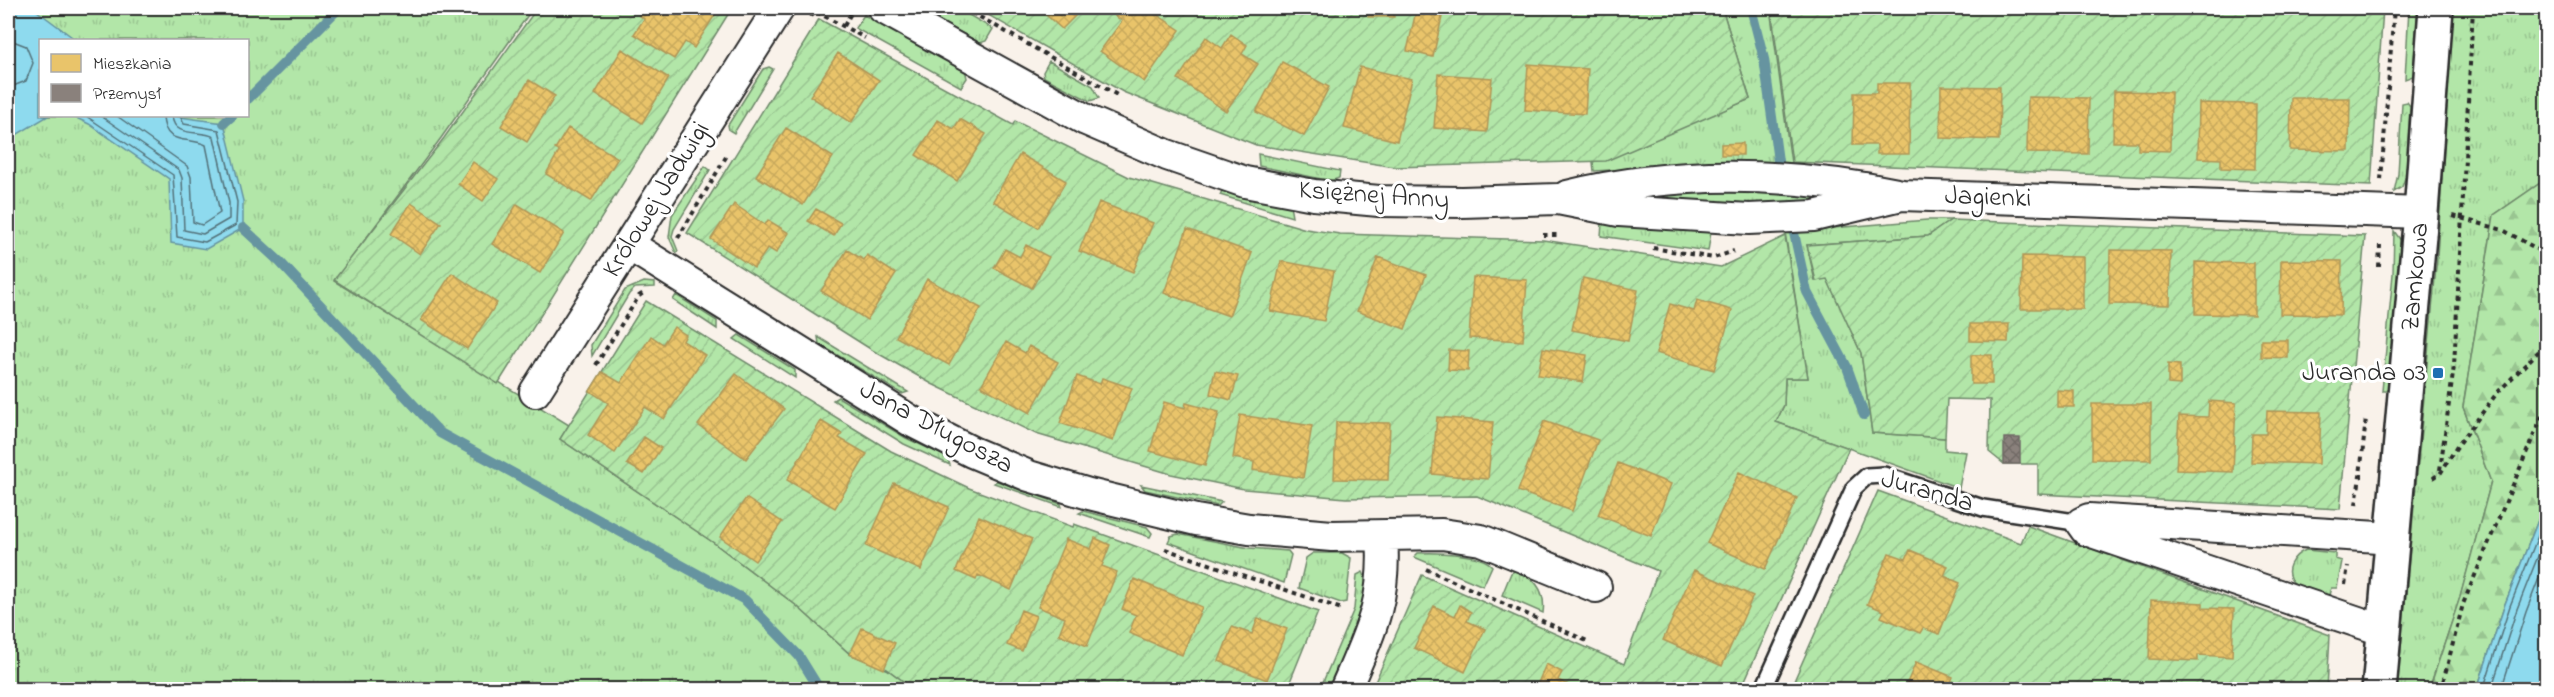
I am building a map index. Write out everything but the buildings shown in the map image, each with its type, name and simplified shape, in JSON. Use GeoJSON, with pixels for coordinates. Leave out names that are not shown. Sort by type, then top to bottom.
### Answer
{"type":"FeatureCollection","features":[{"type":"Feature","properties":{"kind":"street","name":"Królowej Jadwigi"},"geometry":{"type":"LineString","coordinates":[[535,392],[779,8]]}},
{"type":"Feature","properties":{"kind":"street","name":"Księżnej Anny"},"geometry":{"type":"LineString","coordinates":[[883,8],[1086,120],[1167,155],[1245,182],[1314,195],[1379,201],[1462,202],[1558,199],[1619,211],[1749,219],[1814,216],[1902,195]]}},
{"type":"Feature","properties":{"kind":"street","name":"Zamkowa"},"geometry":{"type":"LineString","coordinates":[[2379,690],[2399,479],[2436,8]]}},
{"type":"Feature","properties":{"kind":"street","name":"Jagienki"},"geometry":{"type":"LineString","coordinates":[[1558,199],[1618,184],[1679,177],[1747,176],[1858,186],[1902,195],[2421,213]]}},
{"type":"Feature","properties":{"kind":"street","name":"Jana Długosza"},"geometry":{"type":"LineString","coordinates":[[629,245],[911,421],[972,452],[1029,476],[1089,494],[1207,522],[1249,529],[1332,536],[1442,534],[1481,540],[1596,587]]}},
{"type":"Feature","properties":{"kind":"street","name":"Juranda"},"geometry":{"type":"LineString","coordinates":[[2385,631],[2086,530],[2081,522],[2089,519],[2394,538]]}},
{"type":"Feature","properties":{"kind":"street"},"geometry":{"type":"LineString","coordinates":[[1345,690],[1379,605],[1384,578],[1382,536]]}},
{"type":"Feature","properties":{"kind":"lane","name":"Juranda"},"geometry":{"type":"LineString","coordinates":[[1763,690],[1854,488],[1867,477],[1884,475],[1983,508],[2081,522]]}},
{"type":"Feature","properties":{"kind":"path"},"geometry":{"type":"LineString","coordinates":[[2379,275],[2394,8]]}},
{"type":"Feature","properties":{"kind":"path"},"geometry":{"type":"LineString","coordinates":[[2440,474],[2454,366],[2474,8]]}},
{"type":"Feature","properties":{"kind":"path"},"geometry":{"type":"LineString","coordinates":[[809,20],[815,11],[875,43]]}},
{"type":"Feature","properties":{"kind":"path"},"geometry":{"type":"LineString","coordinates":[[678,243],[678,236],[732,148]]}},
{"type":"Feature","properties":{"kind":"path"},"geometry":{"type":"LineString","coordinates":[[2421,213],[2462,217],[2503,230],[2547,254]]}},
{"type":"Feature","properties":{"kind":"path"},"geometry":{"type":"LineString","coordinates":[[1539,235],[1571,236]]}},
{"type":"Feature","properties":{"kind":"path"},"geometry":{"type":"LineString","coordinates":[[1647,247],[1714,258],[1736,251]]}},
{"type":"Feature","properties":{"kind":"path"},"geometry":{"type":"LineString","coordinates":[[2367,409],[2360,476],[2430,480],[2440,474],[2456,447],[2498,393],[2547,344]]}},
{"type":"Feature","properties":{"kind":"path"},"geometry":{"type":"LineString","coordinates":[[2441,690],[2463,604],[2547,405]]}},
{"type":"Feature","properties":{"kind":"path"},"geometry":{"type":"LineString","coordinates":[[1419,565],[1587,641]]}},
{"type":"Feature","properties":{"kind":"green space"},"geometry":{"type":"Polygon","coordinates":[[[8,8],[533,8],[441,138],[334,281],[569,425],[560,439],[714,543],[797,606],[850,654],[887,669],[914,689],[8,689],[8,8]]]}},
{"type":"Feature","properties":{"kind":"green space"},"geometry":{"type":"Polygon","coordinates":[[[537,8],[732,8],[498,384],[334,280],[444,138],[537,8]]]}},
{"type":"Feature","properties":{"kind":"green space"},"geometry":{"type":"Polygon","coordinates":[[[923,8],[957,8],[993,29],[986,41],[980,43],[924,13],[923,8]]]}},
{"type":"Feature","properties":{"kind":"green space"},"geometry":{"type":"Polygon","coordinates":[[[976,8],[1722,8],[1750,99],[1606,161],[1395,167],[1256,145],[1123,92],[976,8]]]}},
{"type":"Feature","properties":{"kind":"green space"},"geometry":{"type":"Polygon","coordinates":[[[1722,8],[1770,8],[1791,163],[1743,162],[1594,171],[1593,162],[1750,99],[1722,8]]]}},
{"type":"Feature","properties":{"kind":"green space"},"geometry":{"type":"Polygon","coordinates":[[[1771,8],[2383,8],[2371,186],[1792,162],[1771,8]]]}},
{"type":"Feature","properties":{"kind":"green space"},"geometry":{"type":"Polygon","coordinates":[[[2409,8],[2418,8],[2413,76],[2405,79],[2409,8]]]}},
{"type":"Feature","properties":{"kind":"green space"},"geometry":{"type":"Polygon","coordinates":[[[2453,8],[2546,8],[2546,179],[2494,215],[2463,407],[2491,482],[2460,598],[2429,689],[2397,690],[2437,256],[2453,8]]]}},
{"type":"Feature","properties":{"kind":"green space"},"geometry":{"type":"Polygon","coordinates":[[[864,15],[965,69],[967,78],[961,87],[855,28],[864,15]]]}},
{"type":"Feature","properties":{"kind":"green space"},"geometry":{"type":"Polygon","coordinates":[[[819,19],[1013,125],[1015,121],[1129,177],[1306,229],[1340,234],[1543,240],[1721,267],[1785,236],[1808,378],[1785,378],[1784,405],[1776,422],[1849,448],[1741,689],[1372,689],[1422,575],[1624,664],[1658,571],[1477,496],[1346,498],[1244,489],[1171,474],[1036,434],[932,384],[872,350],[687,233],[819,19]]]}},
{"type":"Feature","properties":{"kind":"green space"},"geometry":{"type":"Polygon","coordinates":[[[1049,61],[1093,86],[1099,98],[1090,101],[1044,77],[1043,72],[1049,61]]]}},
{"type":"Feature","properties":{"kind":"green space"},"geometry":{"type":"Polygon","coordinates":[[[769,67],[773,69],[734,133],[729,130],[728,125],[763,69],[769,67]]]}},
{"type":"Feature","properties":{"kind":"green space"},"geometry":{"type":"Polygon","coordinates":[[[2407,102],[2410,106],[2406,175],[2402,187],[2394,192],[2398,174],[2402,103],[2407,102]]]}},
{"type":"Feature","properties":{"kind":"green space"},"geometry":{"type":"Polygon","coordinates":[[[1258,154],[1340,171],[1339,178],[1331,181],[1259,166],[1258,154]]]}},
{"type":"Feature","properties":{"kind":"green space"},"geometry":{"type":"Polygon","coordinates":[[[705,166],[710,170],[674,229],[672,236],[678,251],[676,253],[669,237],[672,215],[705,166]]]}},
{"type":"Feature","properties":{"kind":"green space"},"geometry":{"type":"Polygon","coordinates":[[[2546,179],[2546,500],[2505,604],[2477,689],[2429,690],[2460,597],[2491,482],[2463,407],[2494,215],[2546,179]]]}},
{"type":"Feature","properties":{"kind":"green space"},"geometry":{"type":"Polygon","coordinates":[[[1227,190],[1290,205],[1292,217],[1220,195],[1222,191],[1227,190]]]}},
{"type":"Feature","properties":{"kind":"green space"},"geometry":{"type":"Polygon","coordinates":[[[1652,191],[1833,191],[1833,203],[1811,207],[1612,201],[1652,191]]]}},
{"type":"Feature","properties":{"kind":"green space"},"geometry":{"type":"Polygon","coordinates":[[[1607,217],[1711,232],[1708,251],[1601,236],[1602,223],[1607,217]]]}},
{"type":"Feature","properties":{"kind":"green space"},"geometry":{"type":"Polygon","coordinates":[[[1951,220],[1928,236],[1807,245],[1815,281],[1827,278],[1861,353],[1872,433],[1945,438],[1945,450],[1966,452],[1959,488],[1776,422],[1784,405],[1785,378],[1808,378],[1785,232],[1951,220]]]}},
{"type":"Feature","properties":{"kind":"green space"},"geometry":{"type":"Polygon","coordinates":[[[1951,220],[2365,236],[2340,509],[2038,494],[2038,464],[2004,464],[1989,452],[1990,400],[1947,399],[1945,438],[1872,433],[1861,353],[1827,279],[1816,281],[1807,245],[1928,236],[1951,220]]]}},
{"type":"Feature","properties":{"kind":"green space"},"geometry":{"type":"Polygon","coordinates":[[[2394,231],[2402,242],[2390,388],[2382,391],[2393,274],[2394,231]]]}},
{"type":"Feature","properties":{"kind":"green space"},"geometry":{"type":"Polygon","coordinates":[[[644,282],[655,283],[655,287],[635,288],[629,294],[592,356],[591,345],[625,290],[644,282]]]}},
{"type":"Feature","properties":{"kind":"green space"},"geometry":{"type":"Polygon","coordinates":[[[676,295],[717,321],[717,329],[673,300],[676,295]]]}},
{"type":"Feature","properties":{"kind":"green space"},"geometry":{"type":"Polygon","coordinates":[[[646,301],[891,451],[969,488],[1073,527],[1074,524],[1318,612],[1287,689],[914,689],[887,669],[850,654],[797,606],[714,543],[560,439],[646,301]]]}},
{"type":"Feature","properties":{"kind":"green space"},"geometry":{"type":"Polygon","coordinates":[[[739,335],[795,370],[795,378],[734,339],[739,335]]]}},
{"type":"Feature","properties":{"kind":"green space"},"geometry":{"type":"Polygon","coordinates":[[[818,337],[908,392],[902,394],[819,344],[818,337]]]}},
{"type":"Feature","properties":{"kind":"green space"},"geometry":{"type":"Polygon","coordinates":[[[838,397],[906,438],[947,457],[950,465],[904,444],[833,400],[838,397]]]}},
{"type":"Feature","properties":{"kind":"green space"},"geometry":{"type":"Polygon","coordinates":[[[997,481],[1061,504],[1062,507],[994,483],[997,481]]]}},
{"type":"Feature","properties":{"kind":"green space"},"geometry":{"type":"Polygon","coordinates":[[[1141,485],[1222,502],[1218,506],[1145,490],[1141,485]]]}},
{"type":"Feature","properties":{"kind":"green space"},"geometry":{"type":"Polygon","coordinates":[[[1878,491],[2021,543],[2028,526],[2330,635],[2327,689],[1790,690],[1878,491]]]}},
{"type":"Feature","properties":{"kind":"green space"},"geometry":{"type":"Polygon","coordinates":[[[1083,511],[1147,527],[1152,533],[1150,537],[1079,513],[1083,511]]]}},
{"type":"Feature","properties":{"kind":"green space"},"geometry":{"type":"Polygon","coordinates":[[[1178,534],[1249,548],[1288,551],[1291,555],[1284,583],[1168,542],[1171,536],[1178,534]]]}},
{"type":"Feature","properties":{"kind":"green space"},"geometry":{"type":"Polygon","coordinates":[[[2306,550],[2335,553],[2335,559],[2342,561],[2337,588],[2331,588],[2329,595],[2303,589],[2291,580],[2290,564],[2306,550]]]}},
{"type":"Feature","properties":{"kind":"green space"},"geometry":{"type":"Polygon","coordinates":[[[1313,553],[1342,553],[1351,558],[1346,602],[1341,603],[1299,588],[1306,558],[1313,553]]]}},
{"type":"Feature","properties":{"kind":"green space"},"geometry":{"type":"Polygon","coordinates":[[[1418,553],[1468,556],[1478,558],[1492,566],[1483,586],[1414,557],[1418,553]]]}},
{"type":"Feature","properties":{"kind":"green space"},"geometry":{"type":"Polygon","coordinates":[[[1516,570],[1529,577],[1538,587],[1543,599],[1543,613],[1502,595],[1511,573],[1516,570]]]}},
{"type":"Feature","properties":{"kind":"green space"},"geometry":{"type":"Polygon","coordinates":[[[1363,572],[1364,597],[1354,630],[1328,689],[1320,689],[1354,609],[1357,575],[1363,572]]]}},
{"type":"Feature","properties":{"kind":"water"},"geometry":{"type":"Polygon","coordinates":[[[8,8],[33,8],[75,39],[39,39],[39,117],[46,117],[8,140],[8,67],[11,64],[8,56],[8,8]]]}},
{"type":"Feature","properties":{"kind":"water"},"geometry":{"type":"Polygon","coordinates":[[[74,117],[179,117],[224,123],[243,201],[243,228],[206,249],[171,243],[169,179],[89,124],[74,117]]]}},
{"type":"Feature","properties":{"kind":"water"},"geometry":{"type":"Polygon","coordinates":[[[2546,500],[2546,689],[2477,689],[2505,604],[2546,500]]]}},
{"type":"Feature","properties":{"kind":"waterway"},"geometry":{"type":"LineString","coordinates":[[249,98],[339,8]]}},
{"type":"Feature","properties":{"kind":"waterway"},"geometry":{"type":"LineString","coordinates":[[1751,8],[1764,59],[1778,161]]}},
{"type":"Feature","properties":{"kind":"waterway"},"geometry":{"type":"LineString","coordinates":[[224,123],[231,117]]}},
{"type":"Feature","properties":{"kind":"waterway"},"geometry":{"type":"LineString","coordinates":[[243,228],[280,262],[440,433],[745,600],[799,656],[820,690]]}},
{"type":"Feature","properties":{"kind":"waterway"},"geometry":{"type":"LineString","coordinates":[[1794,233],[1807,292],[1847,367],[1864,415]]}},
{"type":"Feature","properties":{"kind":"place","name":"Juranda 03"},"geometry":{"type":"Point","coordinates":[2438,373]}}]}
